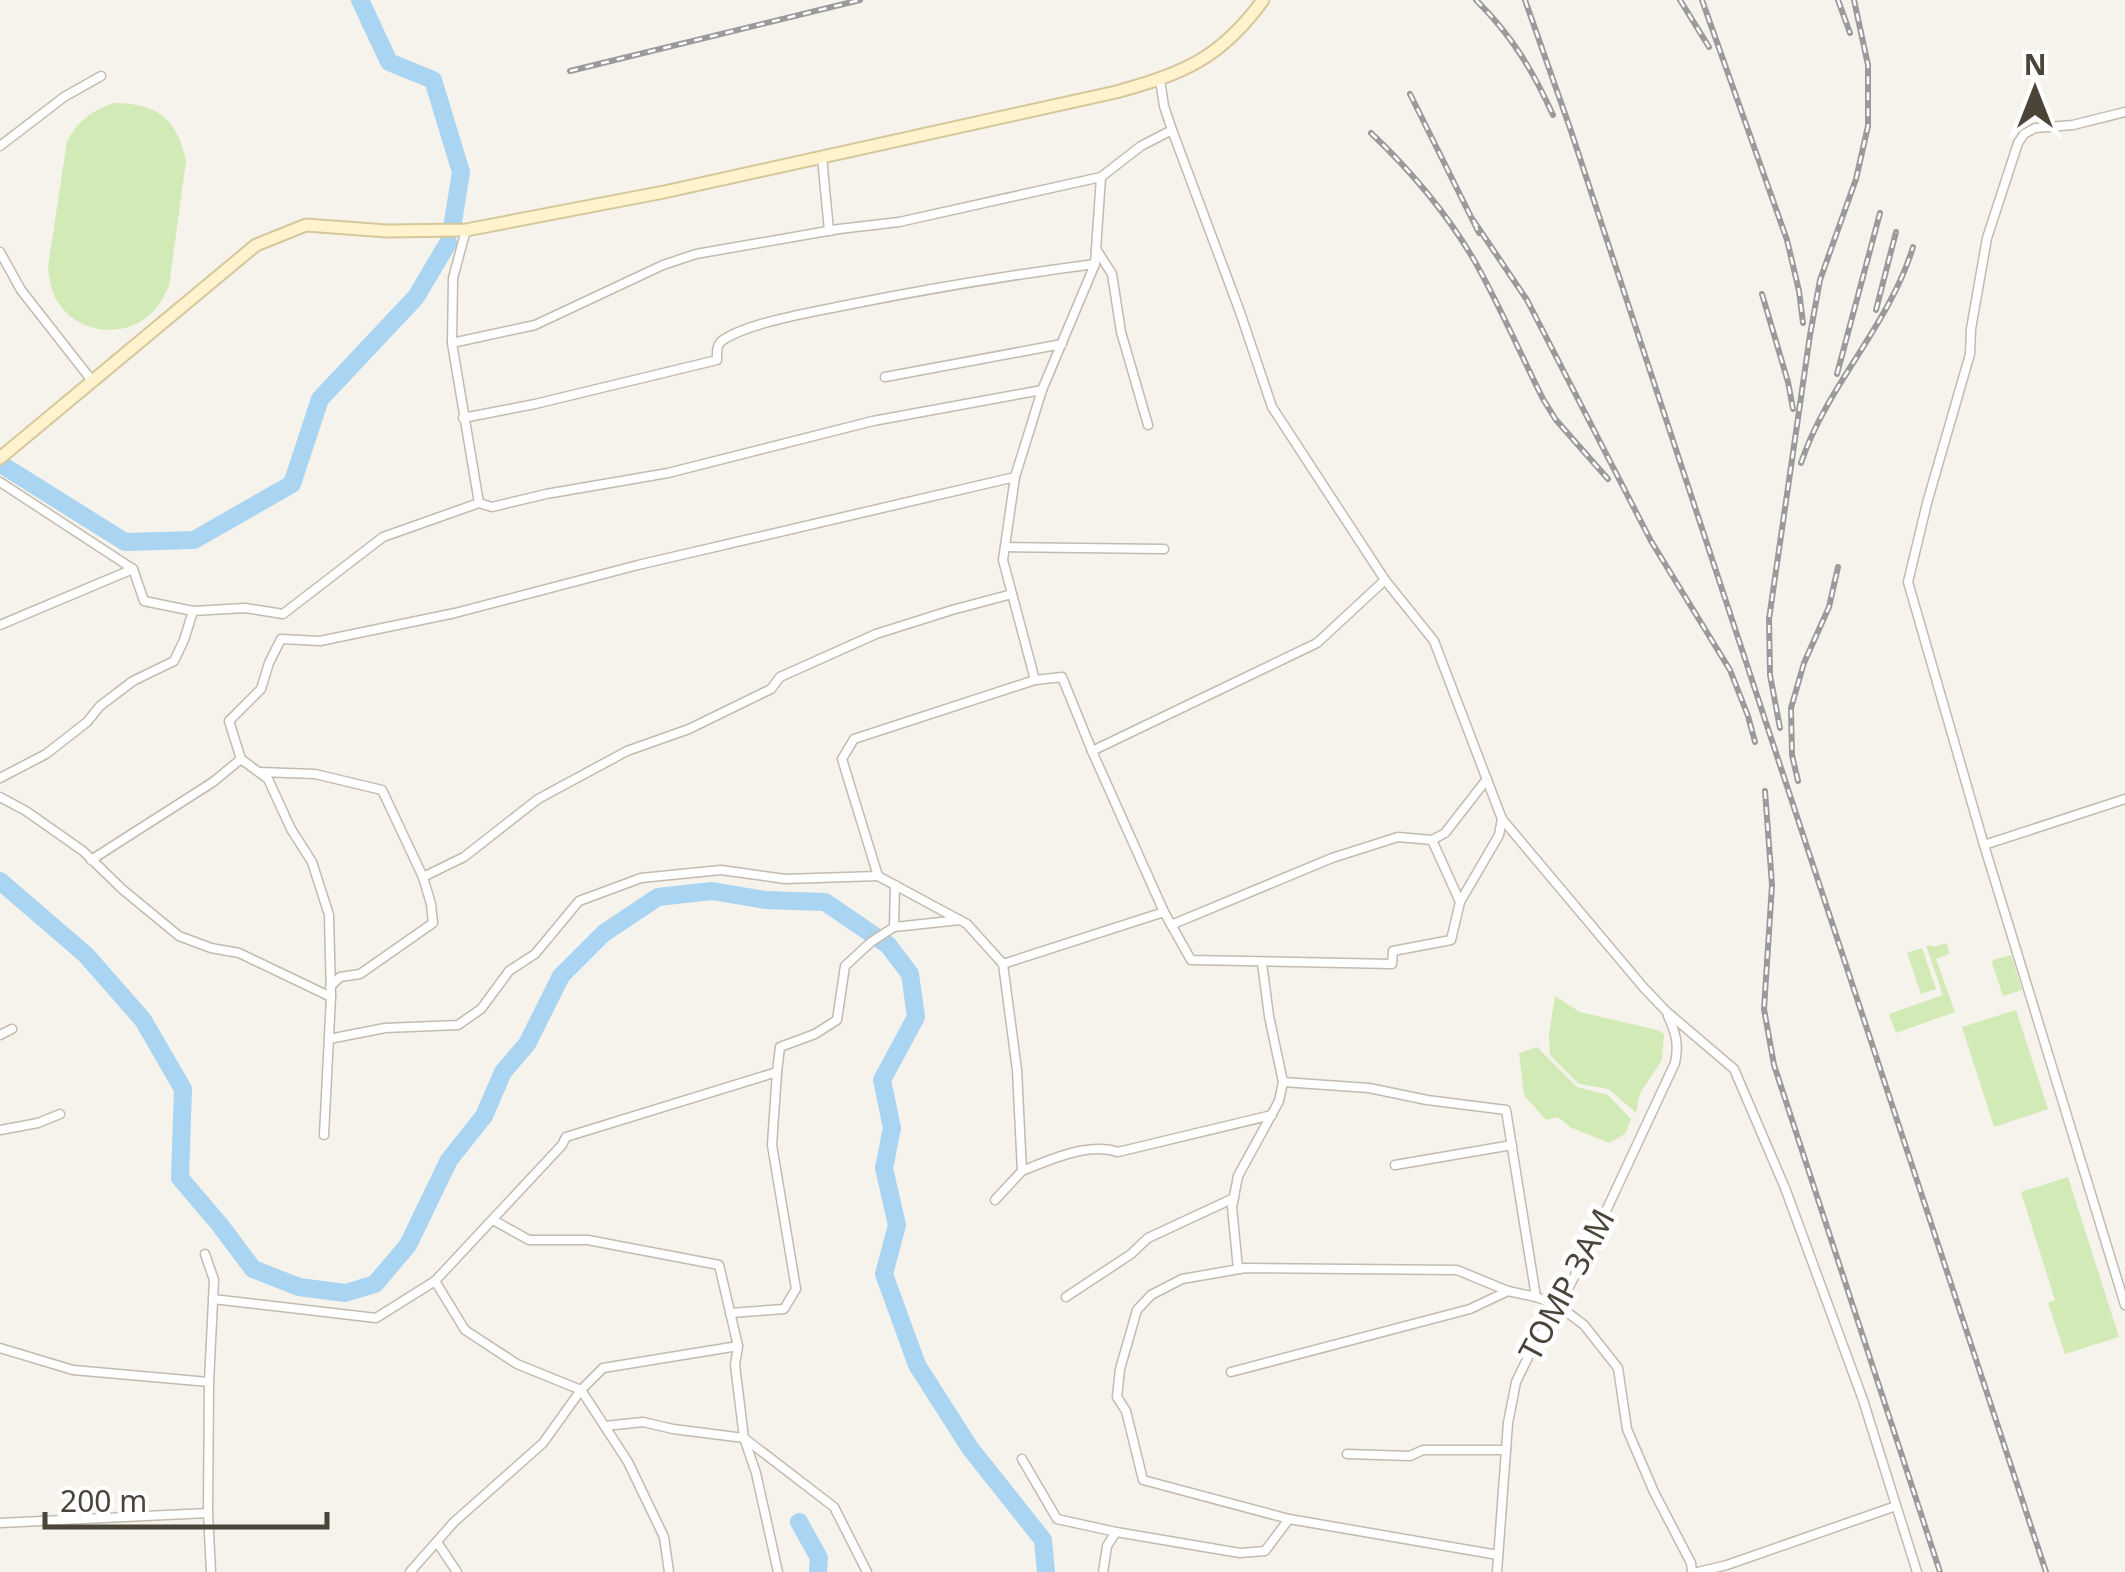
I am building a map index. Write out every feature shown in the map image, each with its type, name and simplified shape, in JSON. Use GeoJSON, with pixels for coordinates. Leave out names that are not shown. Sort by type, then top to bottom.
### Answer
{"type":"FeatureCollection","features":[{"type":"Feature","properties":{"kind":"street"},"geometry":{"type":"LineString","coordinates":[[0,458],[256,245],[306,225],[388,232],[466,230],[664,192],[1160,80],[1216,52],[1247,23],[1263,0]]}},
{"type":"Feature","properties":{"kind":"street"},"geometry":{"type":"LineString","coordinates":[[0,146],[64,97],[101,76]]}},
{"type":"Feature","properties":{"kind":"street"},"geometry":{"type":"LineString","coordinates":[[1160,80],[1172,130],[1272,407],[1385,580],[1434,641],[1502,819],[1666,1012],[1734,1069],[1780,1171],[1862,1400],[1917,1572]]}},
{"type":"Feature","properties":{"kind":"street"},"geometry":{"type":"LineString","coordinates":[[2125,112],[2073,125],[2034,128],[2018,144],[1987,238],[1970,354],[1908,582],[1984,846],[2125,1305]]}},
{"type":"Feature","properties":{"kind":"street"},"geometry":{"type":"LineString","coordinates":[[452,343],[535,325],[663,265],[696,254],[899,222],[1101,177],[1141,146],[1172,130]]}},
{"type":"Feature","properties":{"kind":"street"},"geometry":{"type":"LineString","coordinates":[[822,157],[829,231]]}},
{"type":"Feature","properties":{"kind":"street"},"geometry":{"type":"LineString","coordinates":[[1035,680],[1003,560],[1014,477],[1042,390],[1095,264],[1101,177]]}},
{"type":"Feature","properties":{"kind":"street"},"geometry":{"type":"LineString","coordinates":[[466,230],[453,278],[452,343],[478,503]]}},
{"type":"Feature","properties":{"kind":"street"},"geometry":{"type":"LineString","coordinates":[[1095,248],[1112,274],[1121,332],[1148,426]]}},
{"type":"Feature","properties":{"kind":"street"},"geometry":{"type":"LineString","coordinates":[[0,252],[21,290],[94,382]]}},
{"type":"Feature","properties":{"kind":"street"},"geometry":{"type":"LineString","coordinates":[[463,418],[716,360],[716,348],[722,341],[795,315],[996,277],[1095,264]]}},
{"type":"Feature","properties":{"kind":"street"},"geometry":{"type":"LineString","coordinates":[[885,378],[1062,344]]}},
{"type":"Feature","properties":{"kind":"street"},"geometry":{"type":"LineString","coordinates":[[0,482],[133,569],[144,601],[193,611],[244,608],[284,614],[383,538],[478,503],[492,507],[668,472],[873,421],[1042,390]]}},
{"type":"Feature","properties":{"kind":"street"},"geometry":{"type":"LineString","coordinates":[[324,1135],[330,915],[312,862],[291,830],[268,779],[241,759],[229,721],[261,688],[281,640],[320,640],[455,613],[638,565],[1014,477]]}},
{"type":"Feature","properties":{"kind":"street"},"geometry":{"type":"LineString","coordinates":[[1005,546],[1164,548]]}},
{"type":"Feature","properties":{"kind":"street"},"geometry":{"type":"LineString","coordinates":[[0,625],[133,569]]}},
{"type":"Feature","properties":{"kind":"street"},"geometry":{"type":"LineString","coordinates":[[1092,751],[1317,643],[1385,580]]}},
{"type":"Feature","properties":{"kind":"street"},"geometry":{"type":"LineString","coordinates":[[423,877],[464,858],[538,800],[627,751],[689,728],[771,689],[780,677],[876,634],[1012,594]]}},
{"type":"Feature","properties":{"kind":"street"},"geometry":{"type":"LineString","coordinates":[[0,778],[46,754],[132,682],[174,661],[193,611]]}},
{"type":"Feature","properties":{"kind":"street"},"geometry":{"type":"LineString","coordinates":[[878,876],[842,759],[854,740],[1035,680],[1062,677],[1164,912],[1191,960],[1392,964],[1394,951],[1451,940],[1460,902],[1500,835],[1502,819]]}},
{"type":"Feature","properties":{"kind":"street"},"geometry":{"type":"LineString","coordinates":[[90,860],[213,782],[241,759]]}},
{"type":"Feature","properties":{"kind":"street"},"geometry":{"type":"LineString","coordinates":[[259,772],[315,774],[382,790],[423,877],[434,923],[360,974],[340,977],[330,992]]}},
{"type":"Feature","properties":{"kind":"street"},"geometry":{"type":"LineString","coordinates":[[1171,925],[1332,858],[1398,837],[1432,840],[1445,833],[1486,779]]}},
{"type":"Feature","properties":{"kind":"street"},"geometry":{"type":"LineString","coordinates":[[0,797],[83,851],[179,936],[239,954],[330,992]]}},
{"type":"Feature","properties":{"kind":"street"},"geometry":{"type":"LineString","coordinates":[[1984,846],[2125,799]]}},
{"type":"Feature","properties":{"kind":"street"},"geometry":{"type":"LineString","coordinates":[[1432,840],[1460,902]]}},
{"type":"Feature","properties":{"kind":"street"},"geometry":{"type":"LineString","coordinates":[[329,1039],[385,1028],[458,1025],[481,1009],[509,970],[535,954],[579,901],[641,878],[721,870],[786,879],[878,876],[967,924],[1003,964],[1017,1070],[1022,1171]]}},
{"type":"Feature","properties":{"kind":"street"},"geometry":{"type":"LineString","coordinates":[[894,926],[896,885]]}},
{"type":"Feature","properties":{"kind":"street"},"geometry":{"type":"LineString","coordinates":[[1003,964],[1164,912]]}},
{"type":"Feature","properties":{"kind":"street"},"geometry":{"type":"LineString","coordinates":[[730,1313],[784,1309],[796,1290],[772,1145],[780,1047],[816,1034],[837,1020],[845,966],[871,942],[894,926],[960,920]]}},
{"type":"Feature","properties":{"kind":"street"},"geometry":{"type":"LineString","coordinates":[[1238,1269],[1232,1207],[1238,1176],[1280,1101],[1282,1082],[1262,963]]}},
{"type":"Feature","properties":{"kind":"street","name":"ТОМР ЗАМ"},"geometry":{"type":"LineString","coordinates":[[1497,1572],[1508,1423],[1516,1382],[1585,1256],[1675,1063],[1676,1033],[1666,1012]]}},
{"type":"Feature","properties":{"kind":"street"},"geometry":{"type":"LineString","coordinates":[[0,1035],[12,1029]]}},
{"type":"Feature","properties":{"kind":"street"},"geometry":{"type":"LineString","coordinates":[[214,1299],[376,1318],[435,1281],[562,1146],[566,1137],[777,1072]]}},
{"type":"Feature","properties":{"kind":"street"},"geometry":{"type":"LineString","coordinates":[[1282,1082],[1369,1088],[1506,1110],[1536,1296]]}},
{"type":"Feature","properties":{"kind":"street"},"geometry":{"type":"LineString","coordinates":[[0,1130],[38,1123],[60,1114]]}},
{"type":"Feature","properties":{"kind":"street"},"geometry":{"type":"LineString","coordinates":[[996,1200],[1022,1171],[1066,1154],[1110,1149],[1118,1152],[1272,1116]]}},
{"type":"Feature","properties":{"kind":"street"},"geometry":{"type":"LineString","coordinates":[[1395,1165],[1512,1145]]}},
{"type":"Feature","properties":{"kind":"street"},"geometry":{"type":"LineString","coordinates":[[1066,1296],[1131,1254],[1148,1238],[1234,1198]]}},
{"type":"Feature","properties":{"kind":"street"},"geometry":{"type":"LineString","coordinates":[[493,1220],[530,1240],[588,1240],[719,1265],[738,1346],[735,1364],[744,1438],[756,1473],[778,1572]]}},
{"type":"Feature","properties":{"kind":"street"},"geometry":{"type":"LineString","coordinates":[[204,1254],[214,1280],[209,1382],[211,1572]]}},
{"type":"Feature","properties":{"kind":"street"},"geometry":{"type":"LineString","coordinates":[[1498,1555],[1289,1519],[1143,1480],[1126,1411],[1117,1397],[1120,1369],[1137,1310],[1151,1295],[1182,1280],[1238,1269],[1456,1270],[1559,1306],[1584,1326],[1618,1368],[1627,1429],[1695,1572],[1727,1565],[1896,1506]]}},
{"type":"Feature","properties":{"kind":"street"},"geometry":{"type":"LineString","coordinates":[[435,1281],[465,1330],[517,1364],[581,1390],[628,1462],[664,1537],[670,1572]]}},
{"type":"Feature","properties":{"kind":"street"},"geometry":{"type":"LineString","coordinates":[[1230,1372],[1470,1309],[1508,1291]]}},
{"type":"Feature","properties":{"kind":"street"},"geometry":{"type":"LineString","coordinates":[[410,1572],[454,1522],[543,1443],[581,1390],[603,1368],[738,1346]]}},
{"type":"Feature","properties":{"kind":"street"},"geometry":{"type":"LineString","coordinates":[[0,1348],[73,1370],[209,1382]]}},
{"type":"Feature","properties":{"kind":"street"},"geometry":{"type":"LineString","coordinates":[[605,1426],[643,1422],[744,1438],[834,1507],[866,1572]]}},
{"type":"Feature","properties":{"kind":"street"},"geometry":{"type":"LineString","coordinates":[[1347,1454],[1410,1456],[1424,1450],[1506,1450]]}},
{"type":"Feature","properties":{"kind":"street"},"geometry":{"type":"LineString","coordinates":[[1022,1459],[1057,1519],[1240,1553],[1265,1551],[1289,1519]]}},
{"type":"Feature","properties":{"kind":"street"},"geometry":{"type":"LineString","coordinates":[[0,1523],[208,1513]]}},
{"type":"Feature","properties":{"kind":"street"},"geometry":{"type":"LineString","coordinates":[[1103,1572],[1107,1546],[1116,1532]]}},
{"type":"Feature","properties":{"kind":"street"},"geometry":{"type":"LineString","coordinates":[[436,1542],[457,1572]]}},
{"type":"Feature","properties":{"kind":"green space"},"geometry":{"type":"Polygon","coordinates":[[[114,103],[142,106],[163,116],[177,134],[186,161],[169,286],[157,308],[146,318],[112,330],[88,326],[68,314],[51,287],[48,267],[67,141],[86,117],[114,103]]]}},
{"type":"Feature","properties":{"kind":"green space"},"geometry":{"type":"Polygon","coordinates":[[[1947,943],[1949,954],[1936,959],[1955,1012],[1896,1033],[1889,1014],[1943,995],[1926,946],[1947,943]]]}},
{"type":"Feature","properties":{"kind":"green space"},"geometry":{"type":"Polygon","coordinates":[[[1922,948],[1936,989],[1921,994],[1907,953],[1922,948]]]}},
{"type":"Feature","properties":{"kind":"green space"},"geometry":{"type":"Polygon","coordinates":[[[2011,955],[2022,990],[2003,996],[1992,963],[2011,955]]]}},
{"type":"Feature","properties":{"kind":"green space"},"geometry":{"type":"Polygon","coordinates":[[[1555,996],[1580,1012],[1664,1034],[1662,1060],[1640,1093],[1636,1113],[1609,1089],[1579,1084],[1550,1055],[1555,996]]]}},
{"type":"Feature","properties":{"kind":"green space"},"geometry":{"type":"Polygon","coordinates":[[[2016,1010],[2048,1109],[1994,1127],[1962,1027],[2016,1010]]]}},
{"type":"Feature","properties":{"kind":"green space"},"geometry":{"type":"Polygon","coordinates":[[[1537,1047],[1577,1087],[1608,1095],[1631,1119],[1625,1134],[1609,1143],[1570,1127],[1558,1117],[1546,1120],[1524,1095],[1519,1053],[1537,1047]]]}},
{"type":"Feature","properties":{"kind":"green space"},"geometry":{"type":"Polygon","coordinates":[[[2068,1177],[2119,1337],[2065,1354],[2048,1303],[2055,1300],[2021,1192],[2068,1177]]]}},
{"type":"Feature","properties":{"kind":"waterway"},"geometry":{"type":"LineString","coordinates":[[360,0],[389,62],[433,80],[461,172],[453,222]]}},
{"type":"Feature","properties":{"kind":"waterway"},"geometry":{"type":"LineString","coordinates":[[7,468],[125,542],[194,540],[292,484],[320,399],[416,297],[448,243]]}},
{"type":"Feature","properties":{"kind":"waterway"},"geometry":{"type":"LineString","coordinates":[[0,881],[86,955],[143,1020],[183,1089],[180,1178],[253,1269],[299,1287],[345,1293],[375,1284],[408,1245],[449,1160],[484,1116],[503,1072],[527,1044],[561,976],[604,933],[658,897],[712,891],[765,900],[825,902],[888,945],[910,974],[916,1017],[882,1080],[892,1128],[884,1168],[897,1225],[884,1274],[917,1365],[970,1448],[1043,1540],[1046,1572]]}},
{"type":"Feature","properties":{"kind":"waterway"},"geometry":{"type":"LineString","coordinates":[[799,1522],[819,1558],[818,1572]]}},
{"type":"Feature","properties":{"kind":"railway"},"geometry":{"type":"LineString","coordinates":[[570,71],[860,0]]}},
{"type":"Feature","properties":{"kind":"railway"},"geometry":{"type":"LineString","coordinates":[[1476,0],[1520,54],[1553,115]]}},
{"type":"Feature","properties":{"kind":"railway"},"geometry":{"type":"LineString","coordinates":[[1525,0],[2046,1572]]}},
{"type":"Feature","properties":{"kind":"railway"},"geometry":{"type":"LineString","coordinates":[[1680,0],[1709,47]]}},
{"type":"Feature","properties":{"kind":"railway"},"geometry":{"type":"LineString","coordinates":[[1702,0],[1787,240],[1803,323]]}},
{"type":"Feature","properties":{"kind":"railway"},"geometry":{"type":"LineString","coordinates":[[1838,0],[1850,33]]}},
{"type":"Feature","properties":{"kind":"railway"},"geometry":{"type":"LineString","coordinates":[[1780,728],[1770,675],[1769,619],[1810,335],[1820,280],[1856,179],[1868,126],[1868,65],[1854,0]]}},
{"type":"Feature","properties":{"kind":"railway"},"geometry":{"type":"LineString","coordinates":[[1410,94],[1479,233]]}},
{"type":"Feature","properties":{"kind":"railway"},"geometry":{"type":"LineString","coordinates":[[1371,133],[1414,177],[1452,225],[1483,277],[1543,399],[1556,420],[1608,479]]}},
{"type":"Feature","properties":{"kind":"railway"},"geometry":{"type":"LineString","coordinates":[[1837,374],[1880,213]]}},
{"type":"Feature","properties":{"kind":"railway"},"geometry":{"type":"LineString","coordinates":[[1473,220],[1527,300],[1651,541],[1730,670],[1755,742]]}},
{"type":"Feature","properties":{"kind":"railway"},"geometry":{"type":"LineString","coordinates":[[1876,310],[1896,232]]}},
{"type":"Feature","properties":{"kind":"railway"},"geometry":{"type":"LineString","coordinates":[[1801,463],[1826,407],[1889,303],[1913,247]]}},
{"type":"Feature","properties":{"kind":"railway"},"geometry":{"type":"LineString","coordinates":[[1762,294],[1793,409]]}},
{"type":"Feature","properties":{"kind":"railway"},"geometry":{"type":"LineString","coordinates":[[1798,781],[1792,755],[1791,708],[1804,663],[1829,607],[1838,567]]}},
{"type":"Feature","properties":{"kind":"railway"},"geometry":{"type":"LineString","coordinates":[[1765,791],[1772,885],[1764,1009],[1774,1065],[1940,1572]]}}]}
